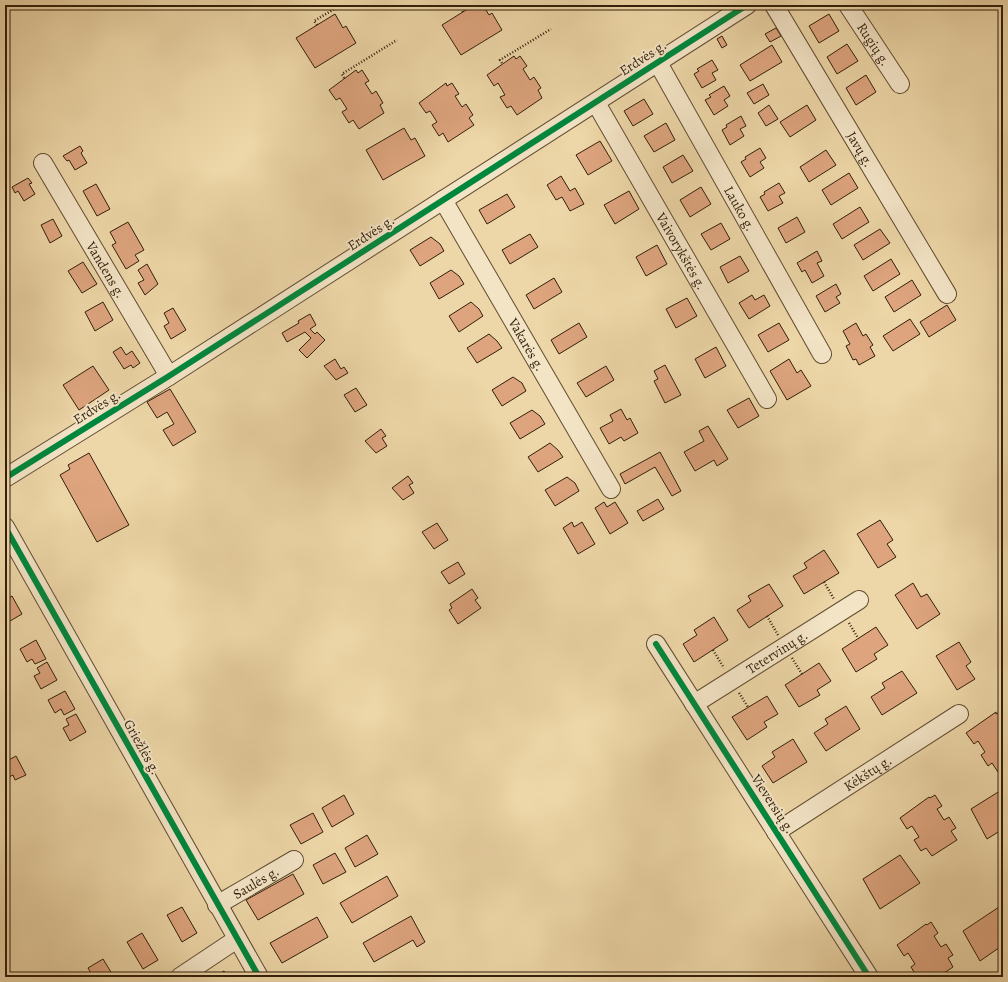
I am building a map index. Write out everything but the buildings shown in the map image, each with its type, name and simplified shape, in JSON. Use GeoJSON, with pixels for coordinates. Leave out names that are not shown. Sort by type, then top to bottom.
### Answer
{"type":"FeatureCollection","features":[{"type":"Feature","properties":{"kind":"street","name":"Erdvės g."},"geometry":{"type":"LineString","coordinates":[[5,478],[169,376],[747,5]]}},
{"type":"Feature","properties":{"kind":"street","name":"Javų g."},"geometry":{"type":"LineString","coordinates":[[774,5],[947,294]]}},
{"type":"Feature","properties":{"kind":"street","name":"Rugių g."},"geometry":{"type":"LineString","coordinates":[[848,5],[900,84]]}},
{"type":"Feature","properties":{"kind":"street","name":"Lauko g."},"geometry":{"type":"LineString","coordinates":[[658,62],[822,354]]}},
{"type":"Feature","properties":{"kind":"street","name":"Vaivorykštės g."},"geometry":{"type":"LineString","coordinates":[[596,103],[767,399]]}},
{"type":"Feature","properties":{"kind":"street","name":"Vandens g."},"geometry":{"type":"LineString","coordinates":[[43,163],[169,376]]}},
{"type":"Feature","properties":{"kind":"street","name":"Vakarės g."},"geometry":{"type":"LineString","coordinates":[[443,200],[611,489]]}},
{"type":"Feature","properties":{"kind":"street","name":"Griežlės g."},"geometry":{"type":"LineString","coordinates":[[5,527],[259,977]]}},
{"type":"Feature","properties":{"kind":"street","name":"Tetervinų g."},"geometry":{"type":"LineString","coordinates":[[694,704],[859,600]]}},
{"type":"Feature","properties":{"kind":"street","name":"Vieversių g."},"geometry":{"type":"LineString","coordinates":[[656,644],[869,977]]}},
{"type":"Feature","properties":{"kind":"street","name":"Kėkštų g."},"geometry":{"type":"LineString","coordinates":[[776,832],[959,714]]}},
{"type":"Feature","properties":{"kind":"street","name":"Saulės g."},"geometry":{"type":"LineString","coordinates":[[217,905],[294,860]]}},
{"type":"Feature","properties":{"kind":"street"},"geometry":{"type":"LineString","coordinates":[[180,977],[237,939]]}},
{"type":"Feature","properties":{"kind":"path"},"geometry":{"type":"LineString","coordinates":[[317,25],[314,21],[341,5]]}},
{"type":"Feature","properties":{"kind":"path"},"geometry":{"type":"LineString","coordinates":[[463,12],[461,9],[468,5]]}},
{"type":"Feature","properties":{"kind":"path"},"geometry":{"type":"LineString","coordinates":[[502,63],[500,60],[551,29]]}},
{"type":"Feature","properties":{"kind":"path"},"geometry":{"type":"LineString","coordinates":[[344,78],[342,74],[397,40]]}},
{"type":"Feature","properties":{"kind":"cycle path"},"geometry":{"type":"LineString","coordinates":[[5,478],[169,376],[747,5]]}},
{"type":"Feature","properties":{"kind":"cycle path"},"geometry":{"type":"LineString","coordinates":[[5,527],[259,977]]}},
{"type":"Feature","properties":{"kind":"cycle path"},"geometry":{"type":"LineString","coordinates":[[656,644],[869,977]]}}]}
